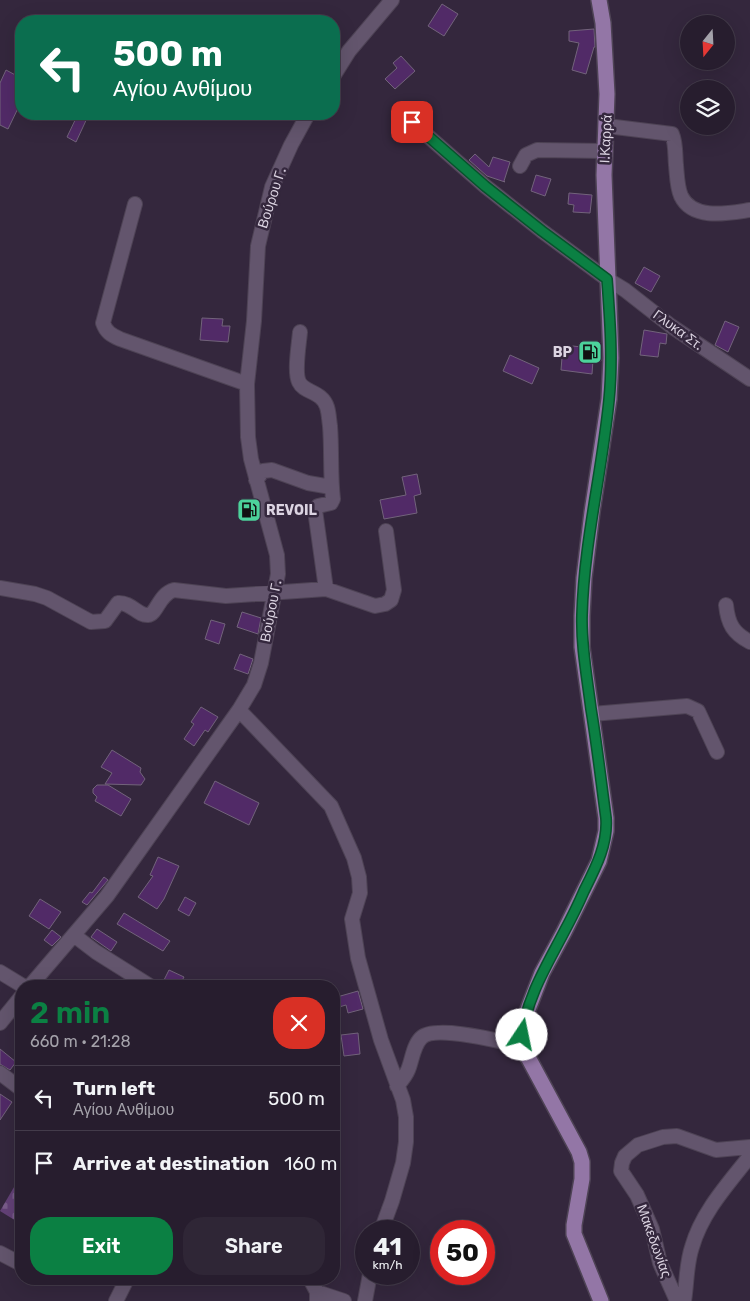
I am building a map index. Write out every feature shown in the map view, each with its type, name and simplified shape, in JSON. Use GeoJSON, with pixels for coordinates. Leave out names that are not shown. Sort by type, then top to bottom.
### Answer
{"type":"FeatureCollection","features":[{"type":"Feature","properties":{"kind":"main road","name":"Ι.Καρρά"},"geometry":{"type":"LineString","coordinates":[[522,1046],[525,1017],[538,982],[599,861],[604,841],[606,818],[582,647],[584,578],[609,399],[611,343],[604,175],[607,126],[606,69],[603,24],[599,0]]}},
{"type":"Feature","properties":{"kind":"main road"},"geometry":{"type":"LineString","coordinates":[[522,1046],[579,1152],[583,1174],[574,1234],[601,1301]]}},
{"type":"Feature","properties":{"kind":"street"},"geometry":{"type":"LineString","coordinates":[[340,65],[349,51],[392,0]]}},
{"type":"Feature","properties":{"kind":"street","name":"Βούρου Γ."},"geometry":{"type":"LineString","coordinates":[[35,980],[107,896],[239,710],[254,685],[261,663],[278,574],[277,555],[256,480],[248,437],[247,384],[254,321],[256,262],[260,231],[272,186],[305,120]]}},
{"type":"Feature","properties":{"kind":"street","name":"Γλυκα Στ."},"geometry":{"type":"LineString","coordinates":[[412,122],[485,186],[542,231],[607,279],[626,290],[670,326],[750,379]]}},
{"type":"Feature","properties":{"kind":"street"},"geometry":{"type":"LineString","coordinates":[[607,126],[672,134],[679,189],[683,199],[689,206],[708,212],[730,213],[750,210]]}},
{"type":"Feature","properties":{"kind":"street"},"geometry":{"type":"LineString","coordinates":[[520,166],[526,155],[537,150],[606,151]]}},
{"type":"Feature","properties":{"kind":"street"},"geometry":{"type":"LineString","coordinates":[[135,204],[103,323],[105,330],[110,335],[120,339],[247,384]]}},
{"type":"Feature","properties":{"kind":"street"},"geometry":{"type":"LineString","coordinates":[[300,332],[297,374],[299,382],[302,386],[319,395],[327,408],[332,445],[332,501],[318,506],[315,510],[326,589]]}},
{"type":"Feature","properties":{"kind":"street"},"geometry":{"type":"LineString","coordinates":[[256,480],[262,471],[272,470],[300,481],[332,487]]}},
{"type":"Feature","properties":{"kind":"street"},"geometry":{"type":"LineString","coordinates":[[0,588],[47,598],[91,622],[105,621],[118,602],[127,604],[142,614],[148,615],[153,612],[163,595],[174,590],[226,596],[326,589],[375,606],[385,604],[391,600],[394,590],[386,531]]}},
{"type":"Feature","properties":{"kind":"street"},"geometry":{"type":"LineString","coordinates":[[726,604],[730,625],[742,638],[750,642]]}},
{"type":"Feature","properties":{"kind":"street"},"geometry":{"type":"LineString","coordinates":[[592,714],[691,707],[698,711],[717,752]]}},
{"type":"Feature","properties":{"kind":"street"},"geometry":{"type":"LineString","coordinates":[[239,710],[331,806],[354,858],[360,877],[360,893],[352,919],[358,958],[382,1040],[403,1100],[406,1117],[406,1142],[401,1173],[385,1220]]}},
{"type":"Feature","properties":{"kind":"street"},"geometry":{"type":"LineString","coordinates":[[74,936],[140,980]]}},
{"type":"Feature","properties":{"kind":"street"},"geometry":{"type":"LineString","coordinates":[[0,972],[15,981]]}},
{"type":"Feature","properties":{"kind":"street"},"geometry":{"type":"LineString","coordinates":[[0,1023],[15,1004]]}},
{"type":"Feature","properties":{"kind":"street"},"geometry":{"type":"LineString","coordinates":[[397,1086],[406,1075],[419,1040],[426,1035],[442,1033],[467,1035],[522,1046]]}},
{"type":"Feature","properties":{"kind":"street"},"geometry":{"type":"LineString","coordinates":[[0,1072],[15,1084]]}},
{"type":"Feature","properties":{"kind":"street","name":"Μακεδωνίας"},"geometry":{"type":"LineString","coordinates":[[676,1301],[660,1263],[652,1228],[637,1196],[621,1172],[620,1168],[625,1156],[638,1146],[663,1137],[677,1136],[716,1150],[750,1147]]}},
{"type":"Feature","properties":{"kind":"street"},"geometry":{"type":"LineString","coordinates":[[684,1301],[688,1264],[698,1230],[717,1198],[750,1156]]}},
{"type":"Feature","properties":{"kind":"street"},"geometry":{"type":"LineString","coordinates":[[0,1253],[15,1261]]}},
{"type":"Feature","properties":{"kind":"street"},"geometry":{"type":"LineString","coordinates":[[116,1301],[124,1285]]}},
{"type":"Feature","properties":{"kind":"street"},"geometry":{"type":"LineString","coordinates":[[365,1301],[368,1285]]}},
{"type":"Feature","properties":{"kind":"street"},"geometry":{"type":"LineString","coordinates":[[317,1296],[344,1301]]}},
{"type":"Feature","properties":{"kind":"green space"},"geometry":{"type":"Polygon","coordinates":[[[15,1185],[15,1220],[0,1211],[15,1185]]]}},
{"type":"Feature","properties":{"kind":"building"},"geometry":{"type":"Polygon","coordinates":[[[442,4],[458,14],[444,36],[428,26],[442,4]]]}},
{"type":"Feature","properties":{"kind":"building"},"geometry":{"type":"Polygon","coordinates":[[[594,29],[595,47],[586,74],[572,70],[579,43],[569,41],[569,31],[594,29]]]}},
{"type":"Feature","properties":{"kind":"building"},"geometry":{"type":"Polygon","coordinates":[[[401,56],[415,71],[395,89],[385,79],[397,68],[393,63],[401,56]]]}},
{"type":"Feature","properties":{"kind":"building"},"geometry":{"type":"Polygon","coordinates":[[[6,70],[15,75],[15,114],[8,129],[0,125],[0,83],[6,70]]]}},
{"type":"Feature","properties":{"kind":"building"},"geometry":{"type":"Polygon","coordinates":[[[75,120],[86,120],[76,142],[67,137],[75,120]]]}},
{"type":"Feature","properties":{"kind":"building"},"geometry":{"type":"Polygon","coordinates":[[[475,154],[489,167],[493,157],[510,162],[505,182],[487,176],[469,160],[475,154]]]}},
{"type":"Feature","properties":{"kind":"building"},"geometry":{"type":"Polygon","coordinates":[[[536,175],[551,179],[545,196],[531,191],[536,175]]]}},
{"type":"Feature","properties":{"kind":"building"},"geometry":{"type":"Polygon","coordinates":[[[569,193],[592,195],[590,213],[573,212],[574,205],[568,204],[569,193]]]}},
{"type":"Feature","properties":{"kind":"building"},"geometry":{"type":"Polygon","coordinates":[[[644,267],[660,276],[651,292],[635,283],[644,267]]]}},
{"type":"Feature","properties":{"kind":"building"},"geometry":{"type":"Polygon","coordinates":[[[202,318],[223,319],[222,326],[230,326],[228,342],[200,340],[202,318]]]}},
{"type":"Feature","properties":{"kind":"building"},"geometry":{"type":"Polygon","coordinates":[[[725,321],[739,327],[728,352],[715,345],[725,321]]]}},
{"type":"Feature","properties":{"kind":"building"},"geometry":{"type":"Polygon","coordinates":[[[644,330],[667,334],[666,344],[660,343],[658,357],[640,355],[644,330]]]}},
{"type":"Feature","properties":{"kind":"building"},"geometry":{"type":"Polygon","coordinates":[[[563,345],[601,349],[601,361],[593,360],[592,374],[561,370],[563,345]]]}},
{"type":"Feature","properties":{"kind":"building"},"geometry":{"type":"Polygon","coordinates":[[[510,355],[539,368],[532,384],[503,371],[510,355]]]}},
{"type":"Feature","properties":{"kind":"building"},"geometry":{"type":"Polygon","coordinates":[[[417,474],[421,494],[414,496],[417,513],[384,519],[380,500],[406,495],[402,477],[417,474]]]}},
{"type":"Feature","properties":{"kind":"building"},"geometry":{"type":"Polygon","coordinates":[[[242,612],[261,618],[258,634],[237,627],[242,612]]]}},
{"type":"Feature","properties":{"kind":"building"},"geometry":{"type":"Polygon","coordinates":[[[211,620],[225,624],[219,644],[205,639],[211,620]]]}},
{"type":"Feature","properties":{"kind":"building"},"geometry":{"type":"Polygon","coordinates":[[[240,654],[253,659],[248,674],[234,669],[240,654]]]}},
{"type":"Feature","properties":{"kind":"building"},"geometry":{"type":"Polygon","coordinates":[[[201,707],[218,717],[208,732],[205,730],[194,746],[184,739],[194,724],[191,722],[201,707]]]}},
{"type":"Feature","properties":{"kind":"building"},"geometry":{"type":"Polygon","coordinates":[[[112,750],[141,768],[140,772],[145,779],[141,785],[105,784],[112,773],[101,767],[112,750]]]}},
{"type":"Feature","properties":{"kind":"building"},"geometry":{"type":"Polygon","coordinates":[[[215,781],[259,803],[249,825],[204,803],[215,781]]]}},
{"type":"Feature","properties":{"kind":"building"},"geometry":{"type":"Polygon","coordinates":[[[97,785],[108,785],[131,799],[121,816],[95,801],[97,797],[93,793],[93,789],[97,785]]]}},
{"type":"Feature","properties":{"kind":"building"},"geometry":{"type":"Polygon","coordinates":[[[158,857],[179,866],[164,899],[157,909],[138,897],[153,876],[150,875],[158,857]]]}},
{"type":"Feature","properties":{"kind":"building"},"geometry":{"type":"Polygon","coordinates":[[[104,877],[108,880],[87,905],[82,902],[90,892],[92,893],[104,877]]]}},
{"type":"Feature","properties":{"kind":"building"},"geometry":{"type":"Polygon","coordinates":[[[185,897],[196,903],[189,916],[178,910],[185,897]]]}},
{"type":"Feature","properties":{"kind":"building"},"geometry":{"type":"Polygon","coordinates":[[[40,899],[61,912],[49,929],[29,916],[40,899]]]}},
{"type":"Feature","properties":{"kind":"building"},"geometry":{"type":"Polygon","coordinates":[[[124,913],[170,941],[163,951],[117,924],[124,913]]]}},
{"type":"Feature","properties":{"kind":"building"},"geometry":{"type":"Polygon","coordinates":[[[97,929],[117,942],[111,951],[91,937],[97,929]]]}},
{"type":"Feature","properties":{"kind":"building"},"geometry":{"type":"Polygon","coordinates":[[[52,930],[61,937],[52,946],[44,940],[52,930]]]}},
{"type":"Feature","properties":{"kind":"building"},"geometry":{"type":"Polygon","coordinates":[[[169,970],[184,977],[182,980],[164,980],[169,970]]]}},
{"type":"Feature","properties":{"kind":"building"},"geometry":{"type":"Polygon","coordinates":[[[358,991],[363,1009],[348,1013],[346,1005],[340,1007],[340,996],[358,991]]]}},
{"type":"Feature","properties":{"kind":"building"},"geometry":{"type":"Polygon","coordinates":[[[358,1033],[360,1054],[344,1056],[341,1035],[358,1033]]]}},
{"type":"Feature","properties":{"kind":"building"},"geometry":{"type":"Polygon","coordinates":[[[0,1049],[15,1061],[10,1070],[0,1064],[0,1049]]]}},
{"type":"Feature","properties":{"kind":"building"},"geometry":{"type":"Polygon","coordinates":[[[0,1094],[12,1102],[0,1120],[0,1094]]]}},
{"type":"Feature","properties":{"kind":"place","name":"BP"},"geometry":{"type":"Point","coordinates":[590,352]}},
{"type":"Feature","properties":{"kind":"place","name":"REVOIL"},"geometry":{"type":"Point","coordinates":[249,510]}},
{"type":"Feature","properties":{"kind":"route"},"geometry":{"type":"LineString","coordinates":[[412,122],[485,186],[607,279],[611,343],[609,399],[590,529],[582,616],[582,647],[596,738],[606,831],[599,861],[542,973],[525,1017],[522,1035]]}}]}
